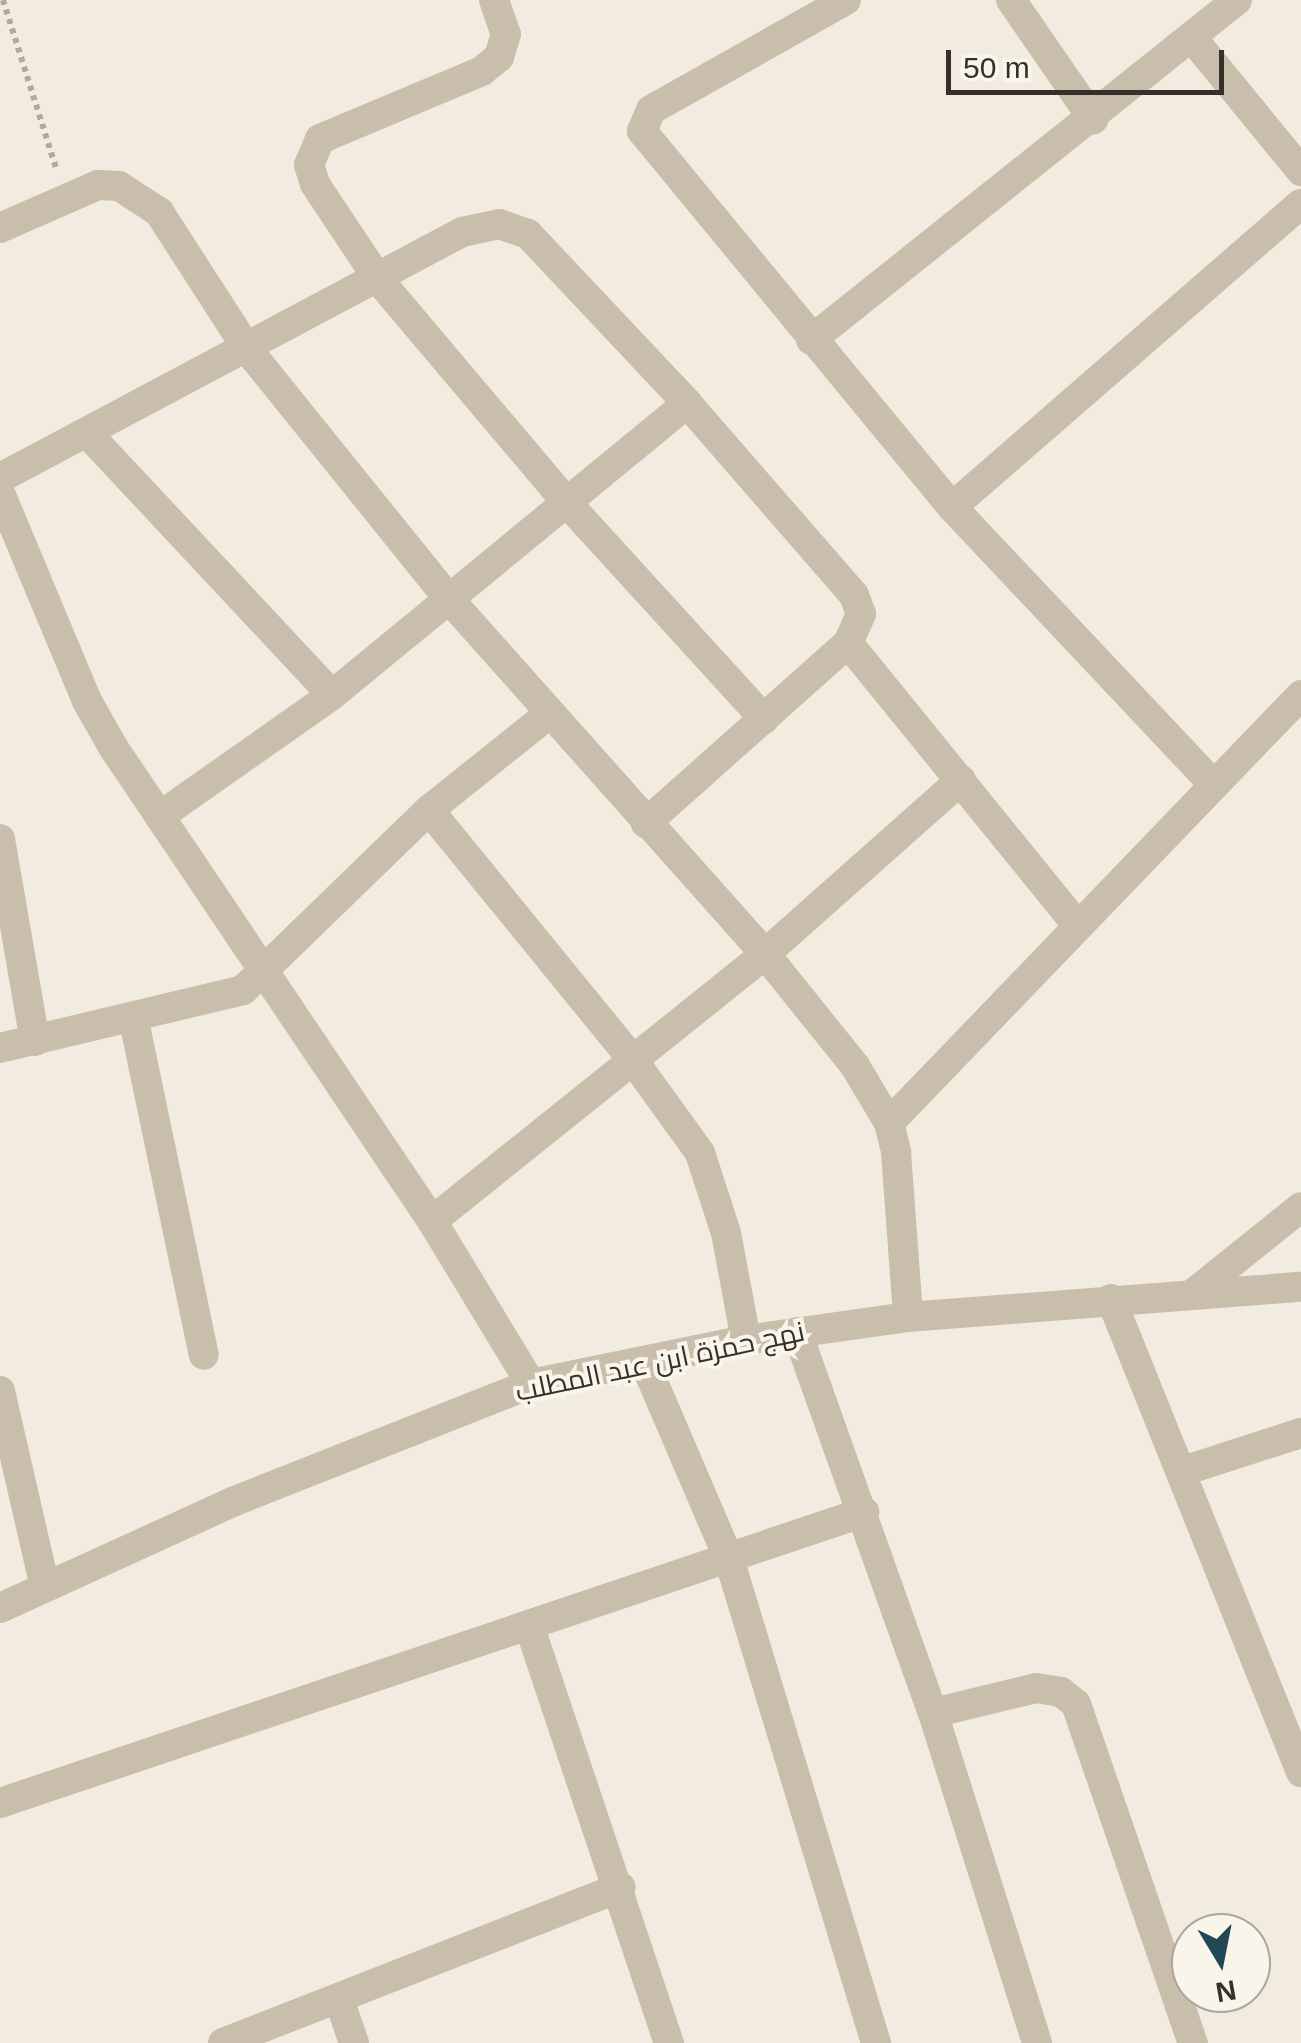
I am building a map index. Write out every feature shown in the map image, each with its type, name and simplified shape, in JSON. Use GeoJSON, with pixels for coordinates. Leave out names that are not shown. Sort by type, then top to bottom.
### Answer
{"type":"FeatureCollection","features":[{"type":"Feature","properties":{"kind":"street"},"geometry":{"type":"LineString","coordinates":[[494,0],[506,34],[499,57],[482,72],[320,139],[311,150],[315,184],[378,279],[568,504],[764,718]]}},
{"type":"Feature","properties":{"kind":"street"},"geometry":{"type":"LineString","coordinates":[[846,0],[651,110],[642,123],[648,144],[952,508],[1214,785]]}},
{"type":"Feature","properties":{"kind":"street"},"geometry":{"type":"LineString","coordinates":[[1011,0],[1093,119]]}},
{"type":"Feature","properties":{"kind":"street"},"geometry":{"type":"LineString","coordinates":[[811,340],[1193,40],[1237,0]]}},
{"type":"Feature","properties":{"kind":"street"},"geometry":{"type":"LineString","coordinates":[[1193,40],[1301,171]]}},
{"type":"Feature","properties":{"kind":"street"},"geometry":{"type":"LineString","coordinates":[[0,228],[98,186],[140,195],[158,212],[248,350],[449,599],[765,954],[855,1066],[889,1123],[900,1178],[908,1317]]}},
{"type":"Feature","properties":{"kind":"street"},"geometry":{"type":"LineString","coordinates":[[952,508],[1301,204]]}},
{"type":"Feature","properties":{"kind":"street"},"geometry":{"type":"LineString","coordinates":[[0,478],[474,228],[515,227],[687,402],[854,595],[861,614],[848,643],[646,824]]}},
{"type":"Feature","properties":{"kind":"street"},"geometry":{"type":"LineString","coordinates":[[160,816],[332,695],[687,402]]}},
{"type":"Feature","properties":{"kind":"street"},"geometry":{"type":"LineString","coordinates":[[88,434],[332,695]]}},
{"type":"Feature","properties":{"kind":"street"},"geometry":{"type":"LineString","coordinates":[[0,493],[86,701],[432,1221],[531,1384]]}},
{"type":"Feature","properties":{"kind":"street"},"geometry":{"type":"LineString","coordinates":[[848,643],[1077,924]]}},
{"type":"Feature","properties":{"kind":"street"},"geometry":{"type":"LineString","coordinates":[[889,1123],[1301,695]]}},
{"type":"Feature","properties":{"kind":"street"},"geometry":{"type":"LineString","coordinates":[[0,1048],[134,1021],[243,990],[265,975],[429,810],[549,714]]}},
{"type":"Feature","properties":{"kind":"street"},"geometry":{"type":"LineString","coordinates":[[432,1221],[765,954],[961,780]]}},
{"type":"Feature","properties":{"kind":"street"},"geometry":{"type":"LineString","coordinates":[[429,810],[633,1060],[700,1153],[726,1233],[746,1340]]}},
{"type":"Feature","properties":{"kind":"street"},"geometry":{"type":"LineString","coordinates":[[0,839],[35,1041]]}},
{"type":"Feature","properties":{"kind":"street"},"geometry":{"type":"LineString","coordinates":[[134,1021],[204,1355]]}},
{"type":"Feature","properties":{"kind":"street"},"geometry":{"type":"LineString","coordinates":[[1194,1292],[1301,1207]]}},
{"type":"Feature","properties":{"kind":"street","name":"نهج حمزة ابن عبد المطلب"},"geometry":{"type":"LineString","coordinates":[[0,1608],[235,1500],[531,1384],[746,1340],[908,1317],[1194,1292],[1301,1287]]}},
{"type":"Feature","properties":{"kind":"street"},"geometry":{"type":"LineString","coordinates":[[1111,1299],[1301,1772]]}},
{"type":"Feature","properties":{"kind":"street"},"geometry":{"type":"LineString","coordinates":[[796,1332],[864,1512],[933,1713],[1037,2043]]}},
{"type":"Feature","properties":{"kind":"street"},"geometry":{"type":"LineString","coordinates":[[644,1361],[730,1562],[876,2043]]}},
{"type":"Feature","properties":{"kind":"street"},"geometry":{"type":"LineString","coordinates":[[0,1391],[45,1587]]}},
{"type":"Feature","properties":{"kind":"street"},"geometry":{"type":"LineString","coordinates":[[1183,1471],[1301,1432]]}},
{"type":"Feature","properties":{"kind":"street"},"geometry":{"type":"LineString","coordinates":[[0,1803],[730,1562],[864,1512]]}},
{"type":"Feature","properties":{"kind":"street"},"geometry":{"type":"LineString","coordinates":[[530,1628],[622,1887],[669,2043]]}},
{"type":"Feature","properties":{"kind":"street"},"geometry":{"type":"LineString","coordinates":[[933,1713],[1036,1688],[1060,1692],[1076,1704],[1193,2043]]}},
{"type":"Feature","properties":{"kind":"street"},"geometry":{"type":"LineString","coordinates":[[223,2043],[340,2002],[622,1887]]}},
{"type":"Feature","properties":{"kind":"street"},"geometry":{"type":"LineString","coordinates":[[340,2002],[354,2043]]}},
{"type":"Feature","properties":{"kind":"path"},"geometry":{"type":"LineString","coordinates":[[3,0],[65,197]]}}]}
